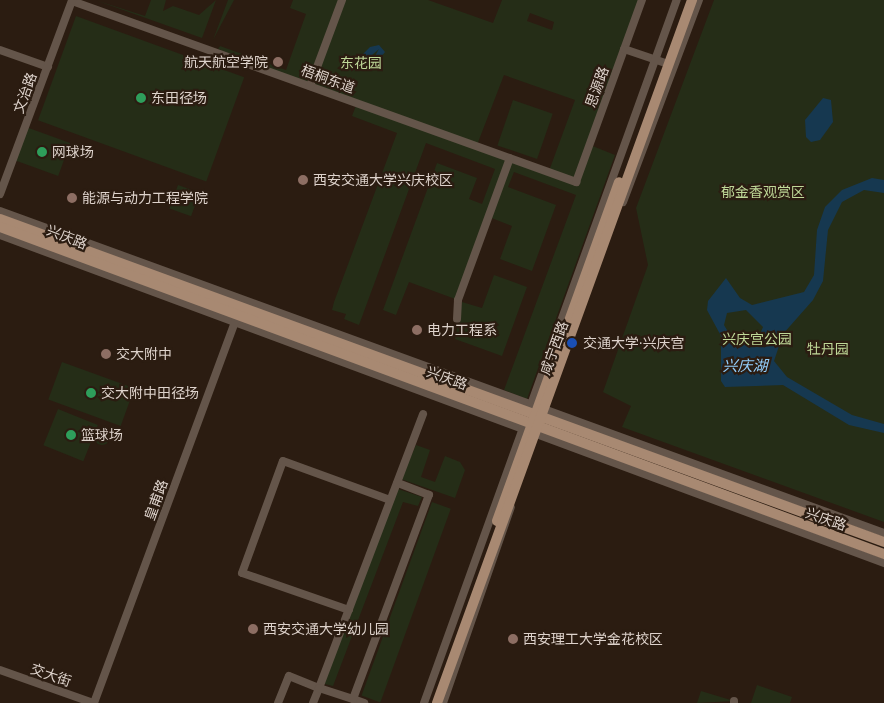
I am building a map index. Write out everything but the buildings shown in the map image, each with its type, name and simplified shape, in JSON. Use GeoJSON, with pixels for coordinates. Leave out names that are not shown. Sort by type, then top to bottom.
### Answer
{"type":"FeatureCollection","features":[{"type":"Feature","properties":{"kind":"main road","name":"咸宁西路"},"geometry":{"type":"LineString","coordinates":[[431,703],[685,0]]}},
{"type":"Feature","properties":{"kind":"main road","name":"咸宁西路"},"geometry":{"type":"LineString","coordinates":[[437,703],[512,502],[534,420],[615,218],[662,62],[692,0]]}},
{"type":"Feature","properties":{"kind":"main road"},"geometry":{"type":"LineString","coordinates":[[606,198],[623,172]]}},
{"type":"Feature","properties":{"kind":"main road","name":"兴庆路"},"geometry":{"type":"LineString","coordinates":[[0,219],[238,315]]}},
{"type":"Feature","properties":{"kind":"main road","name":"兴庆路"},"geometry":{"type":"LineString","coordinates":[[0,227],[238,315],[884,542]]}},
{"type":"Feature","properties":{"kind":"main road","name":"兴庆路"},"geometry":{"type":"LineString","coordinates":[[534,420],[884,554]]}},
{"type":"Feature","properties":{"kind":"street"},"geometry":{"type":"LineString","coordinates":[[310,86],[342,0]]}},
{"type":"Feature","properties":{"kind":"street","name":"思源路"},"geometry":{"type":"LineString","coordinates":[[576,182],[642,0]]}},
{"type":"Feature","properties":{"kind":"street"},"geometry":{"type":"LineString","coordinates":[[424,703],[534,420],[606,198],[662,62],[677,0]]}},
{"type":"Feature","properties":{"kind":"street"},"geometry":{"type":"LineString","coordinates":[[615,218],[636,177],[699,0]]}},
{"type":"Feature","properties":{"kind":"street","name":"梧桐东道"},"geometry":{"type":"LineString","coordinates":[[72,1],[576,182]]}},
{"type":"Feature","properties":{"kind":"street","name":"文治路"},"geometry":{"type":"LineString","coordinates":[[0,194],[72,1]]}},
{"type":"Feature","properties":{"kind":"street"},"geometry":{"type":"LineString","coordinates":[[624,49],[662,62]]}},
{"type":"Feature","properties":{"kind":"street"},"geometry":{"type":"LineString","coordinates":[[0,50],[48,67]]}},
{"type":"Feature","properties":{"kind":"street"},"geometry":{"type":"LineString","coordinates":[[457,319],[458,300],[510,158]]}},
{"type":"Feature","properties":{"kind":"street"},"geometry":{"type":"LineString","coordinates":[[0,211],[534,420],[884,563]]}},
{"type":"Feature","properties":{"kind":"street"},"geometry":{"type":"LineString","coordinates":[[0,235],[238,315],[534,420],[884,532]]}},
{"type":"Feature","properties":{"kind":"street","name":"皇甫路"},"geometry":{"type":"LineString","coordinates":[[94,703],[238,315]]}},
{"type":"Feature","properties":{"kind":"street"},"geometry":{"type":"LineString","coordinates":[[313,703],[422,414]]}},
{"type":"Feature","properties":{"kind":"street"},"geometry":{"type":"LineString","coordinates":[[349,610],[242,573],[284,461],[390,500]]}},
{"type":"Feature","properties":{"kind":"street"},"geometry":{"type":"LineString","coordinates":[[353,699],[429,495],[397,483]]}},
{"type":"Feature","properties":{"kind":"street"},"geometry":{"type":"LineString","coordinates":[[443,703],[509,523],[512,502]]}},
{"type":"Feature","properties":{"kind":"street","name":"交大街"},"geometry":{"type":"LineString","coordinates":[[0,670],[94,703]]}},
{"type":"Feature","properties":{"kind":"street"},"geometry":{"type":"LineString","coordinates":[[278,703],[289,676],[364,703]]}},
{"type":"Feature","properties":{"kind":"green space"},"geometry":{"type":"Polygon","coordinates":[[[95,0],[145,16],[151,0],[166,0],[163,11],[173,6],[199,15],[216,0],[202,38],[95,0]]]}},
{"type":"Feature","properties":{"kind":"green space"},"geometry":{"type":"Polygon","coordinates":[[[228,0],[234,0],[213,40],[228,0]]]}},
{"type":"Feature","properties":{"kind":"green space","name":"东花园"},"geometry":{"type":"Polygon","coordinates":[[[293,0],[428,0],[493,23],[502,0],[642,0],[590,145],[615,155],[527,399],[504,390],[576,195],[514,172],[508,187],[556,205],[532,271],[500,259],[512,226],[489,217],[458,300],[409,282],[396,315],[383,310],[437,163],[477,178],[469,199],[482,204],[495,169],[426,143],[359,325],[344,319],[346,314],[332,310],[334,302],[397,133],[352,116],[357,103],[218,49],[220,46],[286,70],[306,14],[290,8],[293,0]],[[530,13],[527,21],[552,30],[554,22],[530,13]],[[504,75],[477,145],[549,171],[575,100],[504,75]]]}},
{"type":"Feature","properties":{"kind":"green space","name":"兴庆宫公园"},"geometry":{"type":"Polygon","coordinates":[[[714,0],[884,0],[884,522],[622,427],[631,406],[603,392],[648,265],[636,208],[714,0]]]}},
{"type":"Feature","properties":{"kind":"green space","name":"东田径场"},"geometry":{"type":"Polygon","coordinates":[[[76,16],[244,77],[206,182],[38,120],[76,16]]]}},
{"type":"Feature","properties":{"kind":"green space"},"geometry":{"type":"Polygon","coordinates":[[[513,100],[553,114],[537,159],[497,145],[513,100]]]}},
{"type":"Feature","properties":{"kind":"green space","name":"网球场"},"geometry":{"type":"Polygon","coordinates":[[[26,127],[70,143],[58,176],[14,160],[26,127]]]}},
{"type":"Feature","properties":{"kind":"green space"},"geometry":{"type":"Polygon","coordinates":[[[178,185],[200,193],[191,216],[169,208],[178,185]]]}},
{"type":"Feature","properties":{"kind":"green space"},"geometry":{"type":"Polygon","coordinates":[[[494,275],[527,287],[502,356],[455,339],[462,302],[482,308],[494,275]]]}},
{"type":"Feature","properties":{"kind":"green space","name":"交大附中田径场"},"geometry":{"type":"Polygon","coordinates":[[[62,362],[134,388],[121,426],[48,400],[62,362]]]}},
{"type":"Feature","properties":{"kind":"green space","name":"篮球场"},"geometry":{"type":"Polygon","coordinates":[[[58,409],[98,425],[83,461],[43,445],[58,409]]]}},
{"type":"Feature","properties":{"kind":"green space"},"geometry":{"type":"Polygon","coordinates":[[[102,427],[110,432],[111,436],[106,444],[102,445],[94,440],[93,436],[98,428],[102,427]]]}},
{"type":"Feature","properties":{"kind":"green space"},"geometry":{"type":"Polygon","coordinates":[[[416,445],[430,450],[421,477],[435,482],[445,456],[460,462],[465,470],[455,498],[401,479],[416,445]]]}},
{"type":"Feature","properties":{"kind":"green space"},"geometry":{"type":"Polygon","coordinates":[[[395,488],[422,497],[418,506],[403,502],[333,686],[321,683],[395,488]]]}},
{"type":"Feature","properties":{"kind":"green space"},"geometry":{"type":"Polygon","coordinates":[[[432,502],[451,509],[380,702],[362,696],[432,502]]]}},
{"type":"Feature","properties":{"kind":"green space"},"geometry":{"type":"Polygon","coordinates":[[[757,685],[792,697],[790,703],[751,703],[757,685]]]}},
{"type":"Feature","properties":{"kind":"green space"},"geometry":{"type":"Polygon","coordinates":[[[701,691],[734,701],[697,703],[701,691]]]}},
{"type":"Feature","properties":{"kind":"water"},"geometry":{"type":"Polygon","coordinates":[[[379,45],[385,52],[381,57],[375,56],[379,49],[364,62],[357,60],[370,47],[379,45]]]}},
{"type":"Feature","properties":{"kind":"water"},"geometry":{"type":"Polygon","coordinates":[[[823,98],[831,100],[833,122],[820,140],[811,142],[806,137],[805,120],[823,98]]]}},
{"type":"Feature","properties":{"kind":"water","name":"兴庆湖"},"geometry":{"type":"Polygon","coordinates":[[[872,178],[884,180],[884,193],[864,190],[842,202],[828,230],[823,281],[813,300],[783,334],[774,361],[787,377],[852,415],[884,424],[884,433],[849,425],[783,385],[725,387],[721,381],[721,336],[707,310],[708,301],[726,278],[740,298],[752,305],[804,292],[814,275],[817,230],[825,207],[842,190],[872,178]],[[746,310],[727,313],[724,325],[733,340],[746,344],[757,341],[763,327],[746,310]]]}},
{"type":"Feature","properties":{"kind":"place","name":"航天航空学院"},"geometry":{"type":"Point","coordinates":[278,62]}},
{"type":"Feature","properties":{"kind":"place","name":"东田径场"},"geometry":{"type":"Point","coordinates":[141,98]}},
{"type":"Feature","properties":{"kind":"place","name":"网球场"},"geometry":{"type":"Point","coordinates":[42,152]}},
{"type":"Feature","properties":{"kind":"place","name":"西安交通大学兴庆校区"},"geometry":{"type":"Point","coordinates":[303,180]}},
{"type":"Feature","properties":{"kind":"place","name":"能源与动力工程学院"},"geometry":{"type":"Point","coordinates":[72,198]}},
{"type":"Feature","properties":{"kind":"place","name":"电力工程系"},"geometry":{"type":"Point","coordinates":[417,330]}},
{"type":"Feature","properties":{"kind":"place","name":"交通大学·兴庆宫"},"geometry":{"type":"Point","coordinates":[572,343]}},
{"type":"Feature","properties":{"kind":"place","name":"交大附中"},"geometry":{"type":"Point","coordinates":[106,354]}},
{"type":"Feature","properties":{"kind":"place","name":"交大附中田径场"},"geometry":{"type":"Point","coordinates":[91,393]}},
{"type":"Feature","properties":{"kind":"place","name":"篮球场"},"geometry":{"type":"Point","coordinates":[71,435]}},
{"type":"Feature","properties":{"kind":"place","name":"西安交通大学幼儿园"},"geometry":{"type":"Point","coordinates":[253,629]}},
{"type":"Feature","properties":{"kind":"place","name":"西安理工大学金花校区"},"geometry":{"type":"Point","coordinates":[513,639]}},
{"type":"Feature","properties":{"kind":"park label","name":"郁金香观赏区"},"geometry":{"type":"Point","coordinates":[763,192]}},
{"type":"Feature","properties":{"kind":"park label","name":"牡丹园"},"geometry":{"type":"Point","coordinates":[828,349]}}]}
